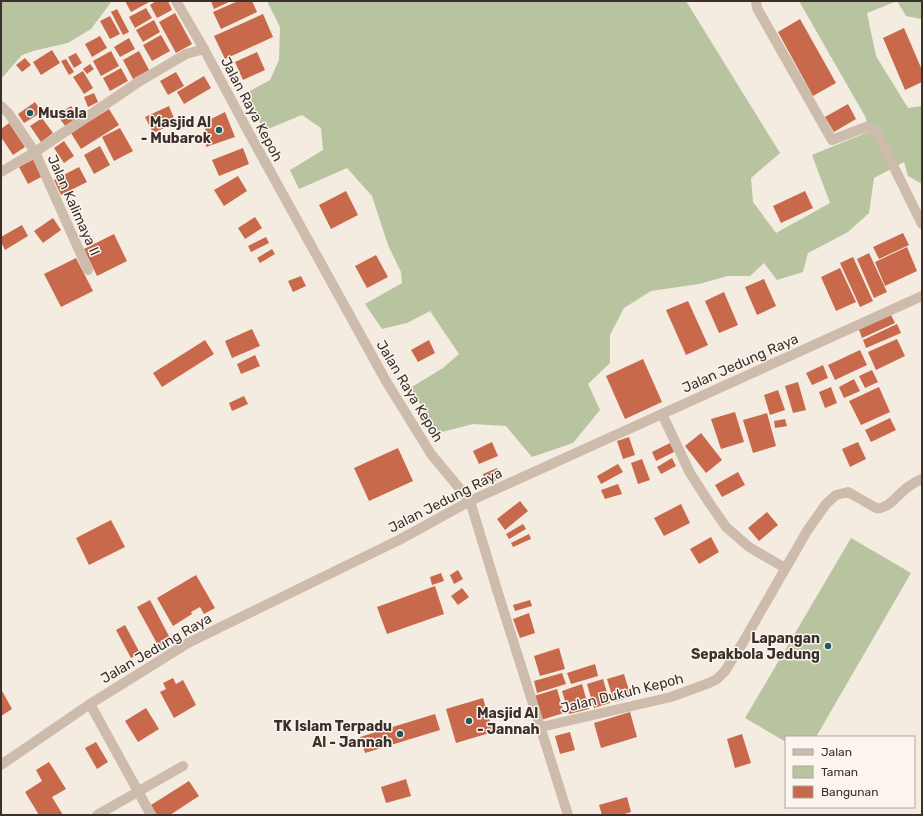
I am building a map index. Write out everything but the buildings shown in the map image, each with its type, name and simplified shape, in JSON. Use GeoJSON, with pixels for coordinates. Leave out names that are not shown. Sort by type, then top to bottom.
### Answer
{"type":"FeatureCollection","features":[{"type":"Feature","properties":{"kind":"street","name":"Jalan Raya Kepoh"},"geometry":{"type":"LineString","coordinates":[[176,1],[204,49],[248,133],[386,381],[431,454],[470,501],[568,815]]}},
{"type":"Feature","properties":{"kind":"street"},"geometry":{"type":"LineString","coordinates":[[756,1],[757,8],[832,140],[866,127],[877,133],[922,224]]}},
{"type":"Feature","properties":{"kind":"street"},"geometry":{"type":"LineString","coordinates":[[1,172],[35,152],[137,83],[186,54],[204,49]]}},
{"type":"Feature","properties":{"kind":"street","name":"Jalan Kalimaya II"},"geometry":{"type":"LineString","coordinates":[[1,106],[9,114],[35,152],[88,270]]}},
{"type":"Feature","properties":{"kind":"street","name":"Jalan Jedung Raya"},"geometry":{"type":"LineString","coordinates":[[1,765],[90,704],[188,642],[401,539],[470,501],[922,296]]}},
{"type":"Feature","properties":{"kind":"street"},"geometry":{"type":"LineString","coordinates":[[662,414],[690,473],[726,527],[750,547],[785,568]]}},
{"type":"Feature","properties":{"kind":"street","name":"Jalan Dukuh Kepoh"},"geometry":{"type":"LineString","coordinates":[[541,728],[672,697],[709,684],[717,679],[725,671],[742,644],[807,531],[826,504],[836,495],[848,492],[876,508],[880,508],[885,506],[908,487],[922,479]]}},
{"type":"Feature","properties":{"kind":"street"},"geometry":{"type":"LineString","coordinates":[[90,704],[152,815]]}},
{"type":"Feature","properties":{"kind":"street"},"geometry":{"type":"LineString","coordinates":[[97,815],[183,766]]}},
{"type":"Feature","properties":{"kind":"green space"},"geometry":{"type":"Polygon","coordinates":[[[1,1],[112,1],[91,29],[68,43],[22,55],[1,79],[1,1]]]}},
{"type":"Feature","properties":{"kind":"green space"},"geometry":{"type":"Polygon","coordinates":[[[267,1],[686,1],[780,153],[751,178],[753,202],[776,233],[830,203],[812,155],[868,132],[866,118],[799,1],[897,1],[867,13],[876,56],[908,108],[922,106],[922,184],[908,176],[904,162],[874,178],[869,213],[848,232],[808,253],[803,272],[777,280],[764,263],[750,276],[728,276],[699,284],[651,291],[624,308],[610,335],[610,363],[588,384],[600,410],[573,443],[532,457],[506,426],[473,424],[438,433],[410,388],[443,368],[459,354],[430,311],[407,323],[382,329],[365,304],[402,283],[401,272],[388,245],[372,196],[347,168],[299,189],[290,170],[323,150],[321,128],[302,115],[263,131],[248,92],[270,80],[279,60],[280,27],[267,1]]]}},
{"type":"Feature","properties":{"kind":"green space"},"geometry":{"type":"Polygon","coordinates":[[[897,1],[922,1],[921,19],[906,16],[897,1]]]}},
{"type":"Feature","properties":{"kind":"green space","name":"Lapangan Sepakbola Jedung"},"geometry":{"type":"Polygon","coordinates":[[[851,538],[911,573],[817,736],[785,736],[785,741],[745,718],[851,538]]]}},
{"type":"Feature","properties":{"kind":"place","name":"Musala"},"geometry":{"type":"Point","coordinates":[30,113]}},
{"type":"Feature","properties":{"kind":"place","name":"Masjid Al - Mubarok"},"geometry":{"type":"Point","coordinates":[219,130]}},
{"type":"Feature","properties":{"kind":"place","name":"Lapangan Sepakbola Jedung"},"geometry":{"type":"Point","coordinates":[828,646]}},
{"type":"Feature","properties":{"kind":"place","name":"Masjid Al - Jannah"},"geometry":{"type":"Point","coordinates":[469,721]}},
{"type":"Feature","properties":{"kind":"place","name":"TK Islam Terpadu Al - Jannah"},"geometry":{"type":"Point","coordinates":[400,734]}}]}
